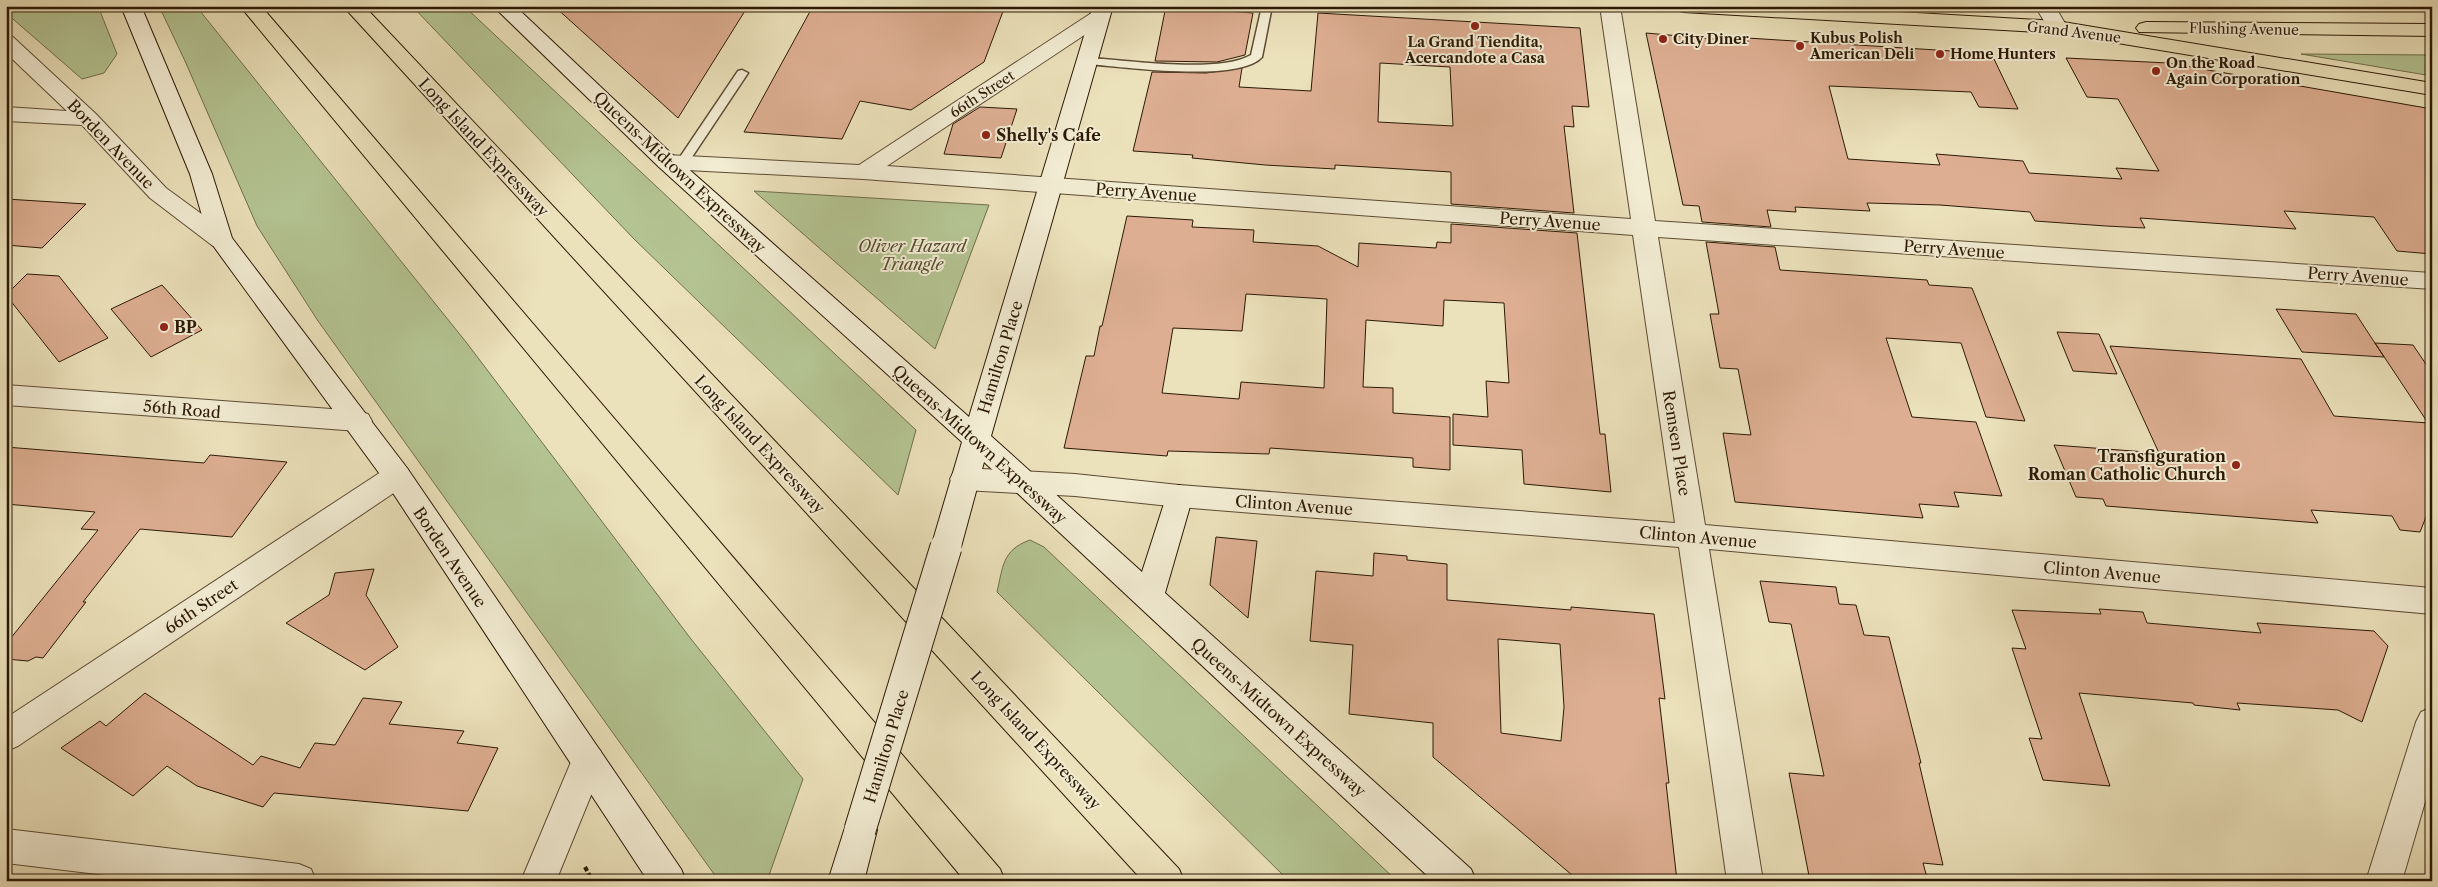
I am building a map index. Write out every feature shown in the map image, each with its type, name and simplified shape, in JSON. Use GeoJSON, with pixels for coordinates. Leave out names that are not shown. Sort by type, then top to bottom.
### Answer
{"type":"FeatureCollection","features":[{"type":"Feature","properties":{"kind":"main road"},"geometry":{"type":"LineString","coordinates":[[250,6],[988,881]]}},
{"type":"Feature","properties":{"kind":"main road","name":"Long Island Expressway"},"geometry":{"type":"LineString","coordinates":[[353,6],[1167,881]]}},
{"type":"Feature","properties":{"kind":"main road","name":"Grand Avenue"},"geometry":{"type":"LineString","coordinates":[[1683,6],[2057,27],[2432,89]]}},
{"type":"Feature","properties":{"kind":"main road","name":"Flushing Avenue"},"geometry":{"type":"LineString","coordinates":[[2057,27],[2432,30]]}},
{"type":"Feature","properties":{"kind":"street","name":"Borden Avenue"},"geometry":{"type":"LineString","coordinates":[[131,6],[201,174],[221,240]]}},
{"type":"Feature","properties":{"kind":"street","name":"Queens-Midtown Expressway"},"geometry":{"type":"LineString","coordinates":[[503,6],[1458,881]]}},
{"type":"Feature","properties":{"kind":"street","name":"Remsen Place"},"geometry":{"type":"LineString","coordinates":[[1610,6],[1745,881]]}},
{"type":"Feature","properties":{"kind":"street"},"geometry":{"type":"LineString","coordinates":[[2046,6],[2057,27]]}},
{"type":"Feature","properties":{"kind":"street","name":"Hamilton Place"},"geometry":{"type":"LineString","coordinates":[[846,881],[946,547],[975,439],[1052,186],[1102,11]]}},
{"type":"Feature","properties":{"kind":"street","name":"66th Street"},"geometry":{"type":"LineString","coordinates":[[863,172],[1102,11]]}},
{"type":"Feature","properties":{"kind":"street","name":"Borden Avenue"},"geometry":{"type":"LineString","coordinates":[[6,41],[88,119],[158,193],[221,240],[358,421],[669,881]]}},
{"type":"Feature","properties":{"kind":"street"},"geometry":{"type":"LineString","coordinates":[[6,69],[28,60]]}},
{"type":"Feature","properties":{"kind":"street"},"geometry":{"type":"LineString","coordinates":[[6,114],[88,119]]}},
{"type":"Feature","properties":{"kind":"street","name":"Perry Avenue"},"geometry":{"type":"LineString","coordinates":[[675,162],[863,172],[1643,228],[2432,281]]}},
{"type":"Feature","properties":{"kind":"street","name":"56th Road"},"geometry":{"type":"LineString","coordinates":[[6,395],[358,421]]}},
{"type":"Feature","properties":{"kind":"street","name":"66th Street"},"geometry":{"type":"LineString","coordinates":[[6,736],[396,476]]}},
{"type":"Feature","properties":{"kind":"street","name":"Clinton Avenue"},"geometry":{"type":"LineString","coordinates":[[964,479],[1026,484],[1075,485],[1179,496],[1691,536],[2432,601]]}},
{"type":"Feature","properties":{"kind":"street"},"geometry":{"type":"LineString","coordinates":[[1149,597],[1179,496]]}},
{"type":"Feature","properties":{"kind":"street"},"geometry":{"type":"LineString","coordinates":[[2384,881],[2432,722]]}},
{"type":"Feature","properties":{"kind":"street"},"geometry":{"type":"LineString","coordinates":[[538,881],[588,762]]}},
{"type":"Feature","properties":{"kind":"street"},"geometry":{"type":"LineString","coordinates":[[6,846],[300,881]]}},
{"type":"Feature","properties":{"kind":"lane"},"geometry":{"type":"LineString","coordinates":[[1088,60],[1215,69],[1242,65],[1256,57],[1267,6]]}},
{"type":"Feature","properties":{"kind":"lane"},"geometry":{"type":"LineString","coordinates":[[675,162],[742,73]]}},
{"type":"Feature","properties":{"kind":"green space"},"geometry":{"type":"Polygon","coordinates":[[[6,6],[98,6],[117,54],[104,73],[82,79],[6,13],[6,6]]]}},
{"type":"Feature","properties":{"kind":"green space"},"geometry":{"type":"Polygon","coordinates":[[[159,6],[196,6],[466,342],[691,639],[803,779],[767,881],[719,881],[318,321],[257,226],[159,6]]]}},
{"type":"Feature","properties":{"kind":"green space"},"geometry":{"type":"Polygon","coordinates":[[[412,6],[464,6],[916,430],[898,495],[634,239],[412,6]]]}},
{"type":"Feature","properties":{"kind":"green space"},"geometry":{"type":"Polygon","coordinates":[[[2301,54],[2432,55],[2432,76],[2301,54]]]}},
{"type":"Feature","properties":{"kind":"green space","name":"Oliver Hazard Triangle"},"geometry":{"type":"Polygon","coordinates":[[[754,191],[989,205],[935,349],[754,191]]]}},
{"type":"Feature","properties":{"kind":"green space"},"geometry":{"type":"Polygon","coordinates":[[[1030,540],[1044,547],[1397,881],[1289,881],[997,592],[1005,560],[1014,549],[1030,540]]]}},
{"type":"Feature","properties":{"kind":"building"},"geometry":{"type":"Polygon","coordinates":[[[554,6],[748,6],[678,118],[554,6]]]}},
{"type":"Feature","properties":{"kind":"building"},"geometry":{"type":"Polygon","coordinates":[[[813,6],[1005,6],[984,62],[911,110],[860,101],[842,139],[744,132],[813,6]]]}},
{"type":"Feature","properties":{"kind":"building"},"geometry":{"type":"Polygon","coordinates":[[[1166,6],[1228,6],[1227,11],[1253,13],[1245,55],[1217,62],[1155,61],[1166,6]]]}},
{"type":"Feature","properties":{"kind":"building"},"geometry":{"type":"Polygon","coordinates":[[[1318,13],[1580,28],[1589,107],[1572,106],[1574,127],[1564,126],[1574,213],[1451,204],[1451,172],[1335,165],[1335,169],[1265,165],[1192,158],[1193,155],[1133,151],[1152,72],[1206,73],[1242,68],[1239,87],[1311,91],[1318,13]],[[1380,63],[1378,122],[1453,126],[1450,67],[1380,63]]]}},
{"type":"Feature","properties":{"kind":"building"},"geometry":{"type":"Polygon","coordinates":[[[1646,33],[1748,42],[1747,38],[1952,51],[1954,56],[1994,59],[2018,109],[1979,107],[1971,92],[1829,86],[1848,159],[1940,165],[1936,154],[2023,161],[2029,173],[2122,179],[2116,168],[2159,171],[2118,99],[2087,97],[2066,58],[2168,63],[2432,109],[2432,254],[2397,251],[2374,217],[2284,211],[2296,229],[2140,218],[2145,228],[2106,226],[2035,221],[2030,212],[1940,205],[1867,203],[1870,211],[1795,207],[1796,212],[1767,210],[1771,227],[1702,222],[1699,206],[1683,205],[1646,33]]]}},
{"type":"Feature","properties":{"kind":"building"},"geometry":{"type":"Polygon","coordinates":[[[980,107],[1017,109],[1001,158],[944,154],[953,124],[980,107]]]}},
{"type":"Feature","properties":{"kind":"building"},"geometry":{"type":"Polygon","coordinates":[[[6,199],[86,204],[42,248],[6,245],[6,199]]]}},
{"type":"Feature","properties":{"kind":"building"},"geometry":{"type":"Polygon","coordinates":[[[1127,216],[1193,220],[1192,227],[1254,230],[1253,242],[1318,246],[1358,267],[1359,243],[1436,248],[1437,242],[1451,243],[1451,224],[1577,233],[1600,434],[1605,434],[1611,492],[1524,484],[1522,450],[1453,445],[1453,414],[1488,417],[1486,381],[1509,383],[1504,303],[1444,300],[1443,326],[1366,320],[1363,387],[1393,388],[1393,413],[1450,417],[1450,470],[1413,467],[1413,458],[1270,448],[1269,454],[1168,451],[1167,456],[1064,448],[1086,356],[1094,356],[1100,326],[1102,326],[1127,216]],[[1246,294],[1242,331],[1173,328],[1162,393],[1239,399],[1241,382],[1324,388],[1327,299],[1246,294]]]}},
{"type":"Feature","properties":{"kind":"building"},"geometry":{"type":"Polygon","coordinates":[[[1706,242],[1775,247],[1780,270],[1927,280],[1929,285],[1972,288],[2025,421],[1986,417],[1961,343],[1886,338],[1912,417],[1976,422],[2002,496],[1954,492],[1959,507],[1919,504],[1923,518],[1735,502],[1723,433],[1751,435],[1738,369],[1720,368],[1710,314],[1719,314],[1706,242]]]}},
{"type":"Feature","properties":{"kind":"building"},"geometry":{"type":"Polygon","coordinates":[[[27,274],[59,276],[108,338],[59,362],[6,295],[27,274]]]}},
{"type":"Feature","properties":{"kind":"building"},"geometry":{"type":"Polygon","coordinates":[[[162,285],[202,330],[151,357],[111,309],[162,285]]]}},
{"type":"Feature","properties":{"kind":"building"},"geometry":{"type":"Polygon","coordinates":[[[2276,309],[2356,314],[2384,357],[2302,352],[2276,309]]]}},
{"type":"Feature","properties":{"kind":"building"},"geometry":{"type":"Polygon","coordinates":[[[2057,332],[2099,334],[2117,374],[2073,371],[2057,332]]]}},
{"type":"Feature","properties":{"kind":"building"},"geometry":{"type":"Polygon","coordinates":[[[2375,343],[2413,345],[2432,373],[2432,502],[2420,532],[2400,530],[2392,516],[2311,510],[2318,523],[2106,506],[2103,499],[2076,497],[2054,445],[2159,453],[2110,346],[2301,359],[2334,416],[2428,423],[2375,343]]]}},
{"type":"Feature","properties":{"kind":"building"},"geometry":{"type":"Polygon","coordinates":[[[6,447],[204,463],[210,455],[287,462],[232,537],[140,529],[83,602],[86,602],[43,658],[36,657],[28,661],[6,659],[6,644],[98,530],[81,529],[95,512],[6,504],[6,447]]]}},
{"type":"Feature","properties":{"kind":"building"},"geometry":{"type":"Polygon","coordinates":[[[1216,537],[1257,541],[1248,618],[1210,585],[1216,537]]]}},
{"type":"Feature","properties":{"kind":"building"},"geometry":{"type":"Polygon","coordinates":[[[1374,553],[1407,556],[1407,560],[1447,564],[1447,600],[1571,610],[1571,607],[1654,614],[1665,699],[1659,698],[1669,783],[1666,783],[1677,881],[1579,881],[1433,757],[1433,723],[1349,714],[1353,645],[1310,641],[1316,571],[1373,576],[1374,553]],[[1498,639],[1501,733],[1561,741],[1564,707],[1560,644],[1498,639]]]}},
{"type":"Feature","properties":{"kind":"building"},"geometry":{"type":"Polygon","coordinates":[[[374,569],[366,595],[398,647],[365,670],[286,623],[329,595],[335,573],[374,569]]]}},
{"type":"Feature","properties":{"kind":"building"},"geometry":{"type":"Polygon","coordinates":[[[1760,581],[1836,587],[1839,604],[1856,605],[1864,635],[1889,637],[1921,763],[1919,763],[1943,865],[1923,863],[1928,881],[1810,881],[1789,773],[1824,776],[1791,624],[1769,622],[1760,581]]]}},
{"type":"Feature","properties":{"kind":"building"},"geometry":{"type":"Polygon","coordinates":[[[2099,609],[2143,612],[2147,623],[2261,633],[2257,623],[2374,631],[2388,646],[2362,722],[2338,710],[2237,703],[2240,710],[2194,705],[2193,703],[2079,693],[2110,786],[2043,780],[2029,738],[2042,739],[2012,648],[2026,649],[2012,610],[2101,614],[2099,609]]]}},
{"type":"Feature","properties":{"kind":"building"},"geometry":{"type":"Polygon","coordinates":[[[145,693],[253,765],[261,756],[300,768],[315,743],[335,745],[363,698],[402,702],[389,724],[464,731],[457,743],[498,748],[468,811],[274,793],[263,807],[197,786],[167,766],[133,796],[61,748],[100,721],[106,726],[145,693]]]}},
{"type":"Feature","properties":{"kind":"place","name":"La Grand Tiendita, Acercandote a Casa"},"geometry":{"type":"Point","coordinates":[1475,26]}},
{"type":"Feature","properties":{"kind":"place","name":"City Diner"},"geometry":{"type":"Point","coordinates":[1663,39]}},
{"type":"Feature","properties":{"kind":"place","name":"Kubus Polish American Deli"},"geometry":{"type":"Point","coordinates":[1800,46]}},
{"type":"Feature","properties":{"kind":"place","name":"Home Hunters"},"geometry":{"type":"Point","coordinates":[1940,54]}},
{"type":"Feature","properties":{"kind":"place","name":"On the Road Again Corporation"},"geometry":{"type":"Point","coordinates":[2156,71]}},
{"type":"Feature","properties":{"kind":"place","name":"Shelly's Cafe"},"geometry":{"type":"Point","coordinates":[986,135]}},
{"type":"Feature","properties":{"kind":"place","name":"BP"},"geometry":{"type":"Point","coordinates":[164,327]}},
{"type":"Feature","properties":{"kind":"place","name":"Transfiguration Roman Catholic Church"},"geometry":{"type":"Point","coordinates":[2236,465]}}]}
